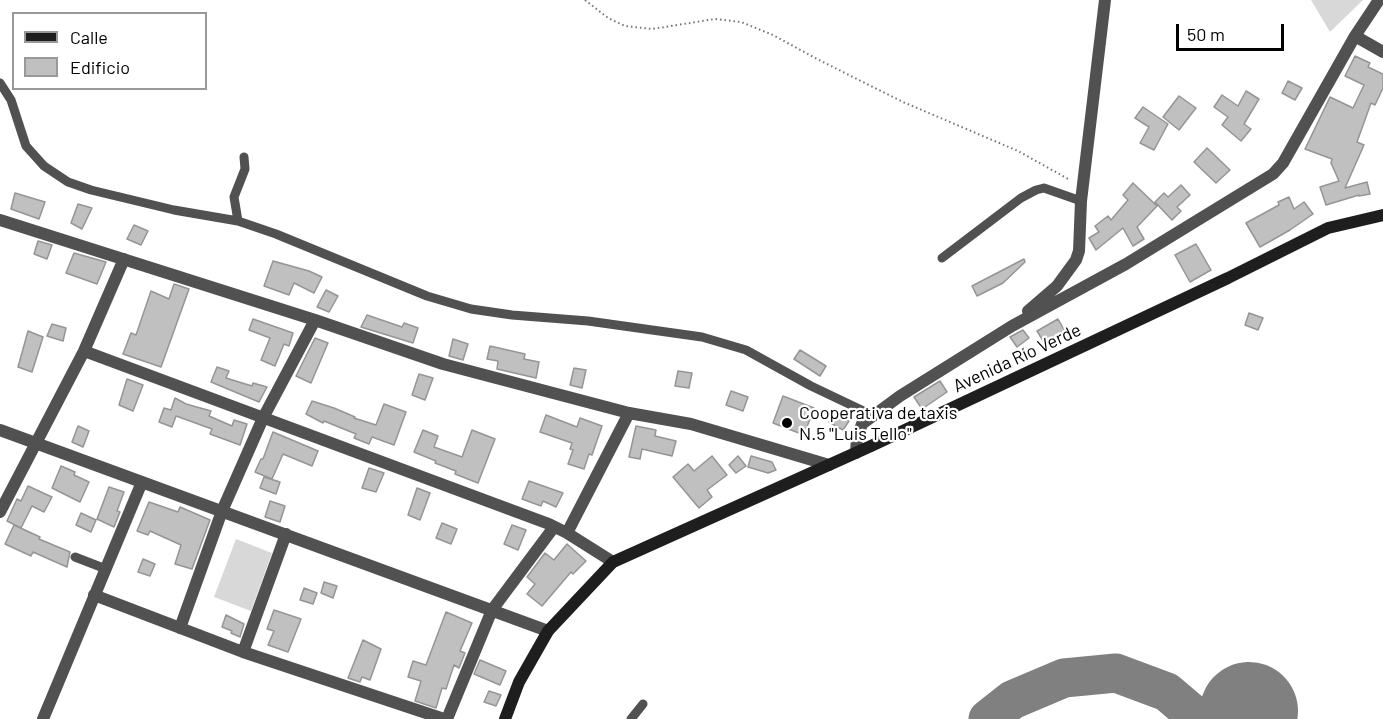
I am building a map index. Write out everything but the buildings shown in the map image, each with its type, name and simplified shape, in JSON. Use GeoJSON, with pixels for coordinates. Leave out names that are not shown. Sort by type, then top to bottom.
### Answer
{"type":"FeatureCollection","features":[{"type":"Feature","properties":{"kind":"main road","name":"Avenida Río Verde"},"geometry":{"type":"LineString","coordinates":[[506,719],[519,682],[548,631],[613,562],[856,453],[1329,228],[1383,214]]}},
{"type":"Feature","properties":{"kind":"street"},"geometry":{"type":"LineString","coordinates":[[1012,326],[1057,286],[1076,260],[1105,0]]}},
{"type":"Feature","properties":{"kind":"street"},"geometry":{"type":"LineString","coordinates":[[856,453],[859,430],[872,415],[1012,326],[1126,264],[1273,174],[1283,164],[1355,36],[1379,0]]}},
{"type":"Feature","properties":{"kind":"street"},"geometry":{"type":"LineString","coordinates":[[1355,36],[1383,52]]}},
{"type":"Feature","properties":{"kind":"street"},"geometry":{"type":"LineString","coordinates":[[0,220],[315,320],[443,364],[629,413],[691,424],[829,465]]}},
{"type":"Feature","properties":{"kind":"street"},"geometry":{"type":"LineString","coordinates":[[0,512],[84,351],[124,259]]}},
{"type":"Feature","properties":{"kind":"street"},"geometry":{"type":"LineString","coordinates":[[180,628],[222,511],[263,418],[315,320]]}},
{"type":"Feature","properties":{"kind":"street"},"geometry":{"type":"LineString","coordinates":[[84,351],[567,532],[613,562]]}},
{"type":"Feature","properties":{"kind":"street"},"geometry":{"type":"LineString","coordinates":[[567,532],[629,413]]}},
{"type":"Feature","properties":{"kind":"street"},"geometry":{"type":"LineString","coordinates":[[0,430],[548,631]]}},
{"type":"Feature","properties":{"kind":"street"},"geometry":{"type":"LineString","coordinates":[[43,719],[142,482]]}},
{"type":"Feature","properties":{"kind":"street"},"geometry":{"type":"LineString","coordinates":[[94,595],[243,652],[446,719],[492,610],[554,527]]}},
{"type":"Feature","properties":{"kind":"street"},"geometry":{"type":"LineString","coordinates":[[243,652],[286,534]]}},
{"type":"Feature","properties":{"kind":"lane"},"geometry":{"type":"LineString","coordinates":[[0,83],[11,100],[27,146],[44,166],[68,182],[91,190],[174,210],[238,221],[276,234],[427,296],[471,309],[588,321],[702,338],[746,350],[811,386],[872,415]]}},
{"type":"Feature","properties":{"kind":"lane"},"geometry":{"type":"LineString","coordinates":[[238,221],[234,197],[245,169],[244,157]]}},
{"type":"Feature","properties":{"kind":"lane"},"geometry":{"type":"LineString","coordinates":[[942,258],[1021,198],[1035,190],[1044,188],[1081,201]]}},
{"type":"Feature","properties":{"kind":"lane"},"geometry":{"type":"LineString","coordinates":[[75,557],[106,568]]}},
{"type":"Feature","properties":{"kind":"lane"},"geometry":{"type":"LineString","coordinates":[[631,719],[643,704]]}},
{"type":"Feature","properties":{"kind":"path"},"geometry":{"type":"LineString","coordinates":[[585,0],[608,18],[625,26],[652,29],[715,19],[741,22],[773,35],[903,102],[1018,151],[1083,188]]}},
{"type":"Feature","properties":{"kind":"shaded area"},"geometry":{"type":"Polygon","coordinates":[[[1311,0],[1363,0],[1330,32],[1311,0]]]}},
{"type":"Feature","properties":{"kind":"shaded area"},"geometry":{"type":"Polygon","coordinates":[[[236,539],[272,553],[251,611],[214,597],[236,539]]]}},
{"type":"Feature","properties":{"kind":"taxiway"},"geometry":{"type":"LineString","coordinates":[[988,719],[1012,700],[1064,678],[1116,673],[1167,692],[1196,719]]}},
{"type":"Feature","properties":{"kind":"runway"},"geometry":{"type":"LineString","coordinates":[[1246,719],[1249,711]]}},
{"type":"Feature","properties":{"kind":"place","name":"Cooperativa de taxis N.5 \"Luis Tello\""},"geometry":{"type":"Point","coordinates":[787,423]}}]}
